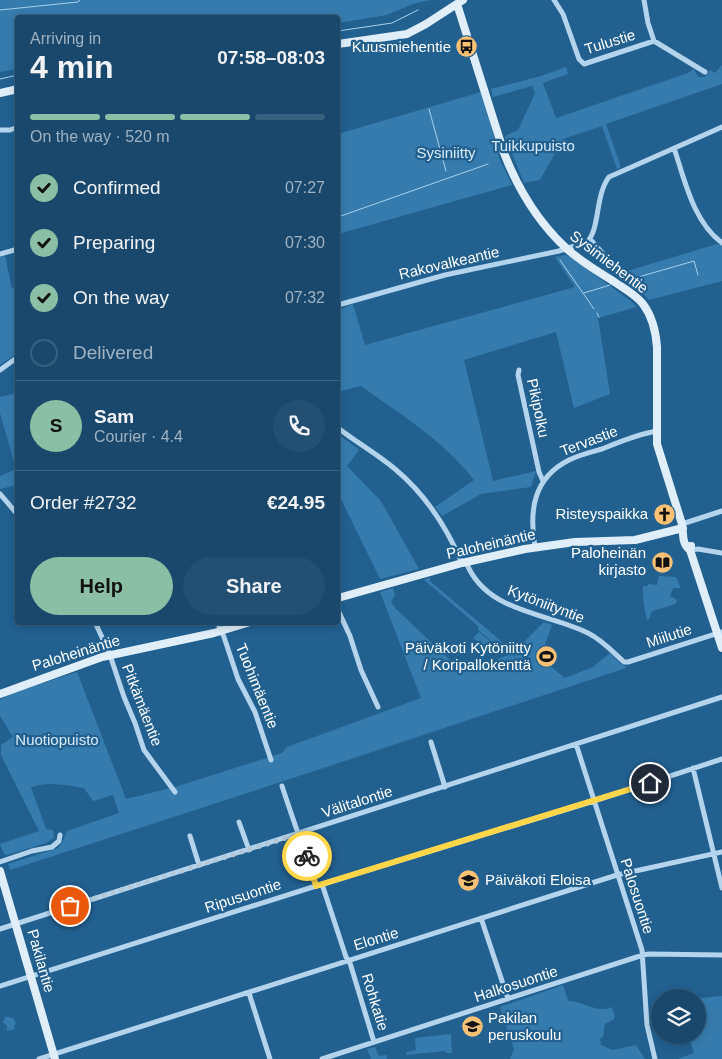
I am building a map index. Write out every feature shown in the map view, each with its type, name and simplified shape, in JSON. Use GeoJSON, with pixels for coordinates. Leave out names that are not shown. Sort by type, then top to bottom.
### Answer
{"type":"FeatureCollection","features":[{"type":"Feature","properties":{"kind":"street","name":"Tulustie"},"geometry":{"type":"LineString","coordinates":[[554,0],[563,14],[579,59],[584,64],[654,41]]}},
{"type":"Feature","properties":{"kind":"street"},"geometry":{"type":"LineString","coordinates":[[644,0],[648,23],[654,41],[705,72]]}},
{"type":"Feature","properties":{"kind":"street"},"geometry":{"type":"LineString","coordinates":[[340,44],[407,34],[460,2]]}},
{"type":"Feature","properties":{"kind":"street","name":"Sysimiehentie"},"geometry":{"type":"LineString","coordinates":[[460,2],[504,153],[520,189],[540,219],[567,249],[634,295],[646,309],[656,334],[658,347],[657,431],[659,449],[682,526],[690,542],[690,550],[720,633],[722,648]]}},
{"type":"Feature","properties":{"kind":"street"},"geometry":{"type":"LineString","coordinates":[[0,93],[15,90]]}},
{"type":"Feature","properties":{"kind":"street"},"geometry":{"type":"LineString","coordinates":[[618,272],[590,239],[602,188],[608,177],[722,126]]}},
{"type":"Feature","properties":{"kind":"street"},"geometry":{"type":"LineString","coordinates":[[0,130],[15,128]]}},
{"type":"Feature","properties":{"kind":"street"},"geometry":{"type":"LineString","coordinates":[[674,148],[694,206],[714,235],[722,242]]}},
{"type":"Feature","properties":{"kind":"street","name":"Rakovalkeantie"},"geometry":{"type":"LineString","coordinates":[[340,304],[445,276],[567,249],[590,239]]}},
{"type":"Feature","properties":{"kind":"street"},"geometry":{"type":"LineString","coordinates":[[0,254],[15,250]]}},
{"type":"Feature","properties":{"kind":"street"},"geometry":{"type":"LineString","coordinates":[[0,370],[15,359]]}},
{"type":"Feature","properties":{"kind":"street","name":"Pikipolku"},"geometry":{"type":"LineString","coordinates":[[519,370],[518,375],[539,472],[543,481]]}},
{"type":"Feature","properties":{"kind":"street","name":"Kytöniityntie"},"geometry":{"type":"LineString","coordinates":[[340,429],[393,468],[413,488],[440,521],[464,563],[475,578],[500,600],[523,611],[587,633],[608,647],[624,662]]}},
{"type":"Feature","properties":{"kind":"street","name":"Tervastie"},"geometry":{"type":"LineString","coordinates":[[535,547],[533,508],[543,481],[560,466],[572,459],[657,431]]}},
{"type":"Feature","properties":{"kind":"street"},"geometry":{"type":"LineString","coordinates":[[0,494],[15,512]]}},
{"type":"Feature","properties":{"kind":"street"},"geometry":{"type":"LineString","coordinates":[[682,526],[722,511]]}},
{"type":"Feature","properties":{"kind":"street","name":"Paloheinäntie"},"geometry":{"type":"LineString","coordinates":[[340,597],[464,563],[535,547],[575,542],[635,540],[682,526]]}},
{"type":"Feature","properties":{"kind":"street"},"geometry":{"type":"LineString","coordinates":[[690,550],[698,549],[722,553]]}},
{"type":"Feature","properties":{"kind":"street"},"geometry":{"type":"LineString","coordinates":[[340,614],[350,636],[361,670],[378,707]]}},
{"type":"Feature","properties":{"kind":"street","name":"Pitkämäentie"},"geometry":{"type":"LineString","coordinates":[[96,625],[110,655],[144,750],[174,792]]}},
{"type":"Feature","properties":{"kind":"street","name":"Tuohimäentie"},"geometry":{"type":"LineString","coordinates":[[218,625],[238,679],[259,723],[271,760]]}},
{"type":"Feature","properties":{"kind":"street","name":"Paloheinäntie"},"geometry":{"type":"LineString","coordinates":[[1,692],[110,655],[221,631],[240,625]]}},
{"type":"Feature","properties":{"kind":"street","name":"Miilutie"},"geometry":{"type":"LineString","coordinates":[[624,662],[720,633]]}},
{"type":"Feature","properties":{"kind":"street","name":"Välitalontie"},"geometry":{"type":"LineString","coordinates":[[0,929],[722,697]]}},
{"type":"Feature","properties":{"kind":"street"},"geometry":{"type":"LineString","coordinates":[[431,742],[445,787]]}},
{"type":"Feature","properties":{"kind":"street","name":"Palosuontie"},"geometry":{"type":"LineString","coordinates":[[576,744],[643,955],[647,1025],[655,1059]]}},
{"type":"Feature","properties":{"kind":"street","name":"Ripusuontie"},"geometry":{"type":"LineString","coordinates":[[0,986],[322,884],[594,801],[722,759]]}},
{"type":"Feature","properties":{"kind":"street"},"geometry":{"type":"LineString","coordinates":[[694,768],[722,888]]}},
{"type":"Feature","properties":{"kind":"street"},"geometry":{"type":"LineString","coordinates":[[282,786],[316,886]]}},
{"type":"Feature","properties":{"kind":"street"},"geometry":{"type":"LineString","coordinates":[[239,822],[248,850]]}},
{"type":"Feature","properties":{"kind":"street"},"geometry":{"type":"LineString","coordinates":[[0,862],[32,851],[52,847],[59,841],[60,836]]}},
{"type":"Feature","properties":{"kind":"street"},"geometry":{"type":"LineString","coordinates":[[190,836],[199,865]]}},
{"type":"Feature","properties":{"kind":"street","name":"Elontie"},"geometry":{"type":"LineString","coordinates":[[39,1059],[54,1057],[617,875],[722,852]]}},
{"type":"Feature","properties":{"kind":"street","name":"Pakilantie"},"geometry":{"type":"LineString","coordinates":[[0,871],[54,1057]]}},
{"type":"Feature","properties":{"kind":"street","name":"Rohkatie"},"geometry":{"type":"LineString","coordinates":[[322,884],[350,963],[374,1042]]}},
{"type":"Feature","properties":{"kind":"street"},"geometry":{"type":"LineString","coordinates":[[481,918],[508,999]]}},
{"type":"Feature","properties":{"kind":"street","name":"Halkosuontie"},"geometry":{"type":"LineString","coordinates":[[322,1059],[643,955],[722,955]]}},
{"type":"Feature","properties":{"kind":"street"},"geometry":{"type":"LineString","coordinates":[[249,993],[270,1059]]}},
{"type":"Feature","properties":{"kind":"green space"},"geometry":{"type":"Polygon","coordinates":[[[0,0],[430,0],[413,4],[387,15],[340,23],[340,15],[15,15],[15,69],[0,72],[0,0]]]}},
{"type":"Feature","properties":{"kind":"green space","name":"Tuikkupuisto"},"geometry":{"type":"Polygon","coordinates":[[[722,65],[722,84],[606,124],[621,167],[617,169],[602,126],[563,139],[540,180],[524,183],[505,136],[518,130],[535,93],[532,86],[493,97],[491,89],[541,76],[566,67],[568,74],[543,83],[556,118],[688,73],[694,69],[698,77],[705,77],[710,70],[715,73],[722,65]]]}},
{"type":"Feature","properties":{"kind":"green space","name":"Sysiniitty"},"geometry":{"type":"Polygon","coordinates":[[[481,92],[499,158],[512,185],[340,233],[340,133],[481,92]]]}},
{"type":"Feature","properties":{"kind":"green space"},"geometry":{"type":"Polygon","coordinates":[[[717,244],[722,246],[722,281],[649,300],[624,272],[717,244]]]}},
{"type":"Feature","properties":{"kind":"green space"},"geometry":{"type":"Polygon","coordinates":[[[5,256],[12,288],[15,287],[15,355],[0,365],[0,257],[5,256]]]}},
{"type":"Feature","properties":{"kind":"green space"},"geometry":{"type":"Polygon","coordinates":[[[569,256],[637,307],[598,318],[610,394],[574,408],[556,332],[464,360],[493,481],[536,471],[531,487],[481,494],[442,516],[435,507],[474,480],[435,441],[361,386],[340,391],[340,309],[353,304],[365,345],[575,287],[555,257],[569,256]]]}},
{"type":"Feature","properties":{"kind":"green space"},"geometry":{"type":"Polygon","coordinates":[[[15,393],[15,466],[0,413],[0,397],[15,393]]]}},
{"type":"Feature","properties":{"kind":"green space"},"geometry":{"type":"Polygon","coordinates":[[[340,436],[359,450],[347,466],[381,501],[419,569],[380,579],[340,497],[340,436]]]}},
{"type":"Feature","properties":{"kind":"green space"},"geometry":{"type":"Polygon","coordinates":[[[15,469],[15,485],[0,489],[0,476],[15,469]]]}},
{"type":"Feature","properties":{"kind":"green space"},"geometry":{"type":"Polygon","coordinates":[[[659,576],[676,577],[681,588],[673,588],[670,596],[677,600],[676,604],[652,611],[647,620],[643,586],[648,586],[648,584],[657,585],[659,576]]]}},
{"type":"Feature","properties":{"kind":"green space","name":"Nuotiopuisto"},"geometry":{"type":"Polygon","coordinates":[[[430,577],[430,581],[514,652],[544,622],[552,625],[540,658],[565,678],[593,667],[610,653],[626,668],[10,870],[8,864],[58,848],[67,831],[119,813],[113,795],[93,801],[84,788],[50,784],[31,787],[46,829],[53,830],[54,838],[46,843],[7,855],[4,854],[0,844],[39,831],[1,755],[1,745],[13,737],[0,716],[0,700],[12,693],[77,672],[126,799],[175,787],[282,753],[287,747],[421,698],[380,592],[393,588],[395,595],[391,602],[396,609],[455,663],[473,669],[508,655],[478,630],[478,626],[424,580],[430,577]]]}},
{"type":"Feature","properties":{"kind":"green space"},"geometry":{"type":"Polygon","coordinates":[[[479,632],[491,642],[485,648],[473,638],[479,632]]]}},
{"type":"Feature","properties":{"kind":"green space"},"geometry":{"type":"Polygon","coordinates":[[[563,985],[568,1001],[601,1009],[612,1007],[615,1017],[605,1024],[603,1037],[600,1039],[601,1045],[613,1050],[636,1045],[645,1059],[510,1059],[514,1049],[500,1007],[563,985]]]}},
{"type":"Feature","properties":{"kind":"green space"},"geometry":{"type":"Polygon","coordinates":[[[722,996],[722,1059],[678,1059],[694,1053],[691,1044],[706,1044],[706,997],[722,996]]]}},
{"type":"Feature","properties":{"kind":"green space"},"geometry":{"type":"Polygon","coordinates":[[[5,1017],[10,1017],[14,1020],[16,1023],[15,1029],[7,1031],[7,1026],[3,1022],[5,1017]]]}},
{"type":"Feature","properties":{"kind":"green space"},"geometry":{"type":"Polygon","coordinates":[[[451,1034],[452,1053],[446,1053],[445,1051],[406,1055],[407,1052],[416,1050],[415,1038],[451,1034]]]}},
{"type":"Feature","properties":{"kind":"green space"},"geometry":{"type":"Polygon","coordinates":[[[375,1047],[379,1056],[386,1055],[387,1059],[371,1059],[367,1049],[375,1047]]]}},
{"type":"Feature","properties":{"kind":"waterway"},"geometry":{"type":"LineString","coordinates":[[0,10],[78,2],[80,0]]}},
{"type":"Feature","properties":{"kind":"waterway"},"geometry":{"type":"LineString","coordinates":[[340,31],[392,23],[418,10]]}},
{"type":"Feature","properties":{"kind":"waterway"},"geometry":{"type":"LineString","coordinates":[[0,79],[15,76]]}},
{"type":"Feature","properties":{"kind":"waterway"},"geometry":{"type":"LineString","coordinates":[[429,109],[446,171]]}},
{"type":"Feature","properties":{"kind":"waterway"},"geometry":{"type":"LineString","coordinates":[[340,216],[488,164]]}},
{"type":"Feature","properties":{"kind":"waterway"},"geometry":{"type":"LineString","coordinates":[[560,260],[594,309]]}},
{"type":"Feature","properties":{"kind":"waterway"},"geometry":{"type":"LineString","coordinates":[[628,280],[694,261],[698,275]]}},
{"type":"Feature","properties":{"kind":"waterway"},"geometry":{"type":"LineString","coordinates":[[584,293],[610,285]]}},
{"type":"Feature","properties":{"kind":"waterway"},"geometry":{"type":"LineString","coordinates":[[597,313],[599,317]]}},
{"type":"Feature","properties":{"kind":"way so far"},"geometry":{"type":"LineString","coordinates":[[70,906],[299,834],[307,856]]}},
{"type":"Feature","properties":{"kind":"place","name":"Kuusmiehentie"},"geometry":{"type":"Point","coordinates":[467,47]}},
{"type":"Feature","properties":{"kind":"place","name":"Risteyspaikka"},"geometry":{"type":"Point","coordinates":[664,514]}},
{"type":"Feature","properties":{"kind":"place","name":"Paloheinän kirjasto"},"geometry":{"type":"Point","coordinates":[662,562]}},
{"type":"Feature","properties":{"kind":"place","name":"Päiväkoti Kytöniitty / Koripallokenttä"},"geometry":{"type":"Point","coordinates":[547,657]}},
{"type":"Feature","properties":{"kind":"place","name":"Päiväkoti Eloisa"},"geometry":{"type":"Point","coordinates":[469,880]}},
{"type":"Feature","properties":{"kind":"place","name":"Pakilan peruskoulu"},"geometry":{"type":"Point","coordinates":[472,1027]}},
{"type":"Feature","properties":{"kind":"route"},"geometry":{"type":"LineString","coordinates":[[307,856],[316,886],[650,783]]}}]}
